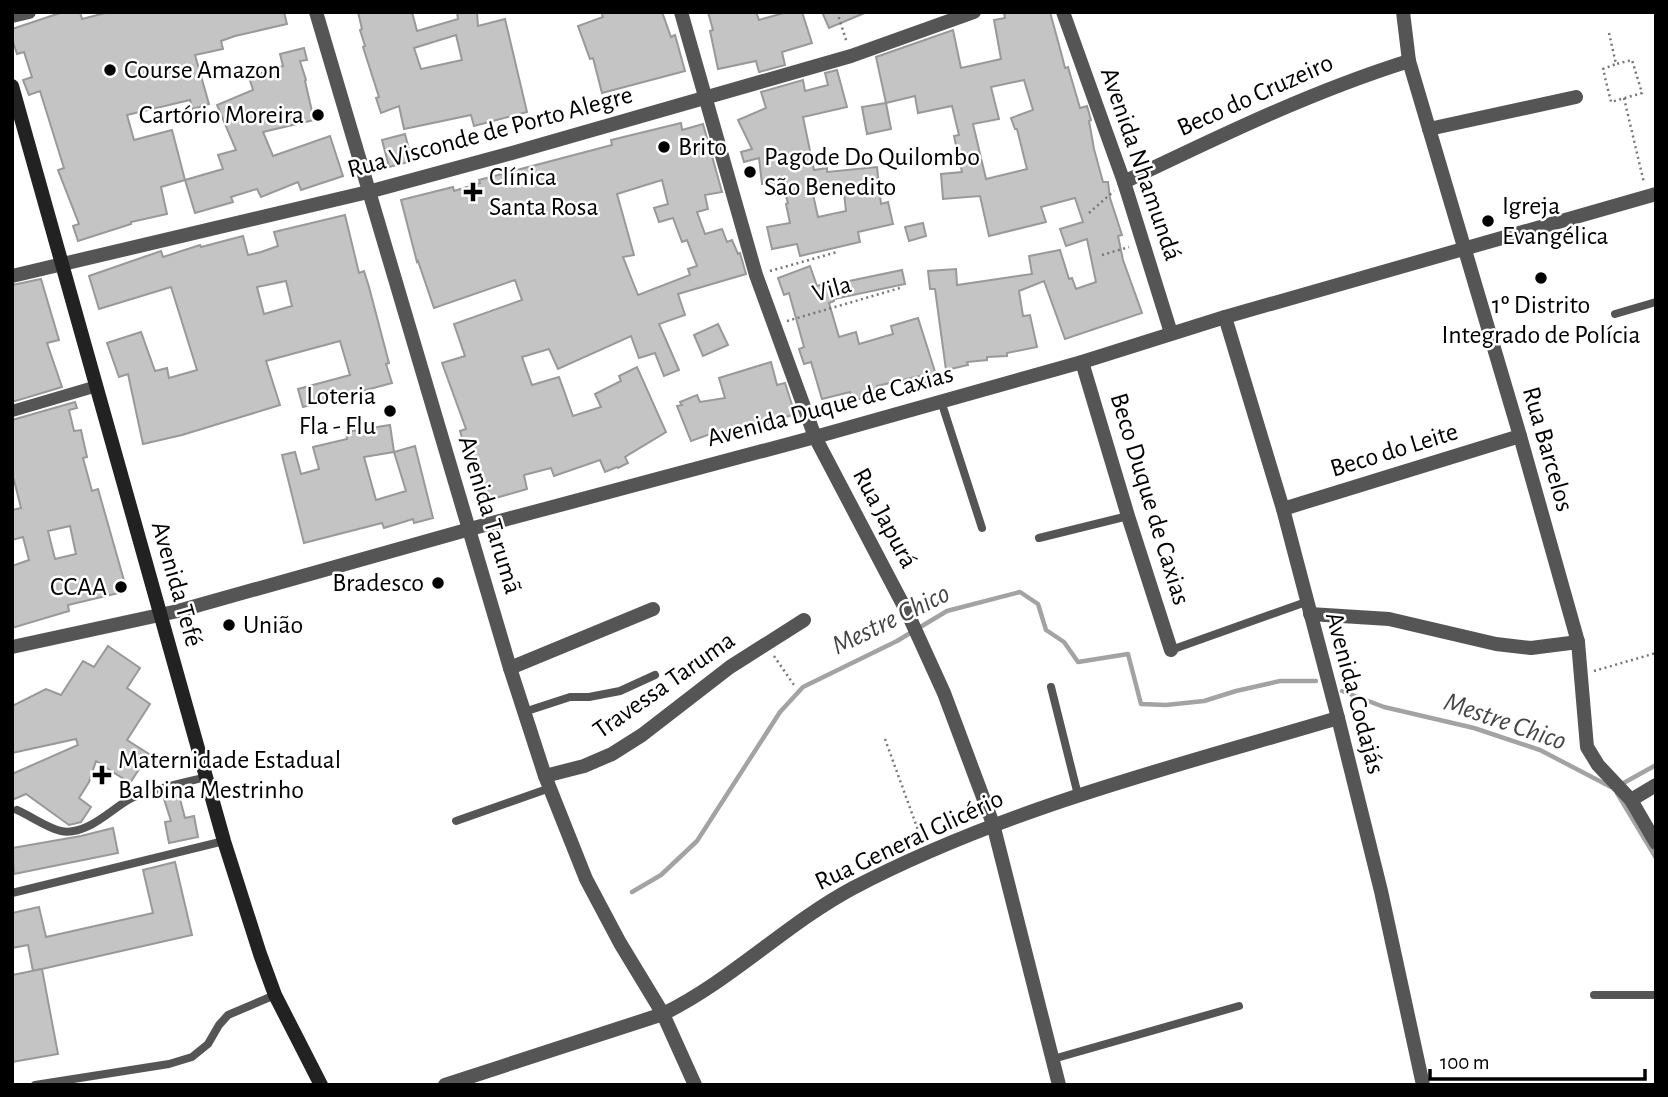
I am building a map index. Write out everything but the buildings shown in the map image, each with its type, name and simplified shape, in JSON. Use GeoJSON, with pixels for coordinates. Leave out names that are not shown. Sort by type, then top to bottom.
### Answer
{"type":"FeatureCollection","features":[{"type":"Feature","properties":{"kind":"main road","name":"Avenida Tefé"},"geometry":{"type":"LineString","coordinates":[[12,86],[225,841],[275,995],[321,1085]]}},
{"type":"Feature","properties":{"kind":"street"},"geometry":{"type":"LineString","coordinates":[[12,16],[29,12]]}},
{"type":"Feature","properties":{"kind":"street","name":"Avenida Tarumã"},"geometry":{"type":"LineString","coordinates":[[316,12],[510,668],[547,782],[599,905],[663,1014],[695,1085]]}},
{"type":"Feature","properties":{"kind":"street","name":"Rua Japurá"},"geometry":{"type":"LineString","coordinates":[[681,12],[756,275],[815,437],[908,614],[944,693],[993,824],[1059,1085]]}},
{"type":"Feature","properties":{"kind":"street","name":"Rua Visconde de Porto Alegre"},"geometry":{"type":"LineString","coordinates":[[12,276],[368,192],[851,56],[974,12]]}},
{"type":"Feature","properties":{"kind":"street","name":"Rua Barcelos"},"geometry":{"type":"LineString","coordinates":[[1403,12],[1409,61],[1578,642],[1587,747],[1598,765],[1631,800],[1656,843]]}},
{"type":"Feature","properties":{"kind":"street","name":"Avenida Nhamundá"},"geometry":{"type":"LineString","coordinates":[[1067,14],[1124,182],[1171,333]]}},
{"type":"Feature","properties":{"kind":"street","name":"Beco do Cruzeiro"},"geometry":{"type":"LineString","coordinates":[[1124,182],[1265,114],[1349,80],[1409,61]]}},
{"type":"Feature","properties":{"kind":"street"},"geometry":{"type":"LineString","coordinates":[[1429,129],[1576,97]]}},
{"type":"Feature","properties":{"kind":"street","name":"Avenida Duque de Caxias"},"geometry":{"type":"LineString","coordinates":[[12,647],[161,615],[815,437],[1082,362],[1225,317],[1651,195]]}},
{"type":"Feature","properties":{"kind":"street","name":"Avenida Codajás"},"geometry":{"type":"LineString","coordinates":[[1225,317],[1283,509],[1338,718],[1381,891],[1423,1085]]}},
{"type":"Feature","properties":{"kind":"street","name":"Beco Duque de Caxias"},"geometry":{"type":"LineString","coordinates":[[1082,362],[1171,650]]}},
{"type":"Feature","properties":{"kind":"street"},"geometry":{"type":"LineString","coordinates":[[12,411],[97,386]]}},
{"type":"Feature","properties":{"kind":"street","name":"Beco do Leite"},"geometry":{"type":"LineString","coordinates":[[1283,509],[1520,436]]}},
{"type":"Feature","properties":{"kind":"street"},"geometry":{"type":"LineString","coordinates":[[1308,608],[1389,619],[1496,644],[1531,648],[1578,642]]}},
{"type":"Feature","properties":{"kind":"street"},"geometry":{"type":"LineString","coordinates":[[510,668],[653,609]]}},
{"type":"Feature","properties":{"kind":"street","name":"Travessa Taruma"},"geometry":{"type":"LineString","coordinates":[[547,782],[612,754],[642,735],[730,667],[804,620]]}},
{"type":"Feature","properties":{"kind":"street","name":"Rua General Glicério"},"geometry":{"type":"LineString","coordinates":[[445,1085],[663,1014],[684,1004],[811,913],[852,889],[993,824],[1078,795],[1338,718]]}},
{"type":"Feature","properties":{"kind":"street"},"geometry":{"type":"LineString","coordinates":[[1631,800],[1656,785]]}},
{"type":"Feature","properties":{"kind":"lane"},"geometry":{"type":"LineString","coordinates":[[1615,314],[1656,302]]}},
{"type":"Feature","properties":{"kind":"lane"},"geometry":{"type":"LineString","coordinates":[[941,401],[982,528]]}},
{"type":"Feature","properties":{"kind":"lane"},"geometry":{"type":"LineString","coordinates":[[1039,538],[1128,516]]}},
{"type":"Feature","properties":{"kind":"lane"},"geometry":{"type":"LineString","coordinates":[[1171,650],[1308,608]]}},
{"type":"Feature","properties":{"kind":"lane"},"geometry":{"type":"LineString","coordinates":[[524,712],[569,697],[589,697],[620,691],[654,675]]}},
{"type":"Feature","properties":{"kind":"lane"},"geometry":{"type":"LineString","coordinates":[[1051,687],[1078,795]]}},
{"type":"Feature","properties":{"kind":"lane"},"geometry":{"type":"LineString","coordinates":[[17,810],[60,831],[72,831],[104,817],[130,799],[206,777]]}},
{"type":"Feature","properties":{"kind":"lane"},"geometry":{"type":"LineString","coordinates":[[456,821],[547,782]]}},
{"type":"Feature","properties":{"kind":"lane"},"geometry":{"type":"LineString","coordinates":[[12,893],[225,841]]}},
{"type":"Feature","properties":{"kind":"lane"},"geometry":{"type":"LineString","coordinates":[[36,1085],[192,1058],[208,1044],[228,1015],[275,995]]}},
{"type":"Feature","properties":{"kind":"lane"},"geometry":{"type":"LineString","coordinates":[[1594,995],[1656,995]]}},
{"type":"Feature","properties":{"kind":"lane"},"geometry":{"type":"LineString","coordinates":[[1053,1059],[1239,1006]]}},
{"type":"Feature","properties":{"kind":"path"},"geometry":{"type":"LineString","coordinates":[[837,12],[851,56]]}},
{"type":"Feature","properties":{"kind":"path"},"geometry":{"type":"LineString","coordinates":[[1609,33],[1616,64]]}},
{"type":"Feature","properties":{"kind":"path"},"geometry":{"type":"LineString","coordinates":[[1632,60],[1642,93],[1624,98],[1611,102],[1603,69],[1632,60]]}},
{"type":"Feature","properties":{"kind":"path"},"geometry":{"type":"LineString","coordinates":[[1624,98],[1651,195]]}},
{"type":"Feature","properties":{"kind":"path"},"geometry":{"type":"LineString","coordinates":[[1089,213],[1124,182]]}},
{"type":"Feature","properties":{"kind":"path"},"geometry":{"type":"LineString","coordinates":[[1102,255],[1142,244]]}},
{"type":"Feature","properties":{"kind":"path","name":"Vila"},"geometry":{"type":"LineString","coordinates":[[756,275],[837,252]]}},
{"type":"Feature","properties":{"kind":"path","name":"Vila"},"geometry":{"type":"LineString","coordinates":[[774,324],[900,288]]}},
{"type":"Feature","properties":{"kind":"path"},"geometry":{"type":"LineString","coordinates":[[766,644],[794,685]]}},
{"type":"Feature","properties":{"kind":"path"},"geometry":{"type":"LineString","coordinates":[[1581,674],[1656,653]]}},
{"type":"Feature","properties":{"kind":"path"},"geometry":{"type":"LineString","coordinates":[[885,739],[927,854]]}},
{"type":"Feature","properties":{"kind":"waterway","name":"Mestre Chico"},"geometry":{"type":"LineString","coordinates":[[632,892],[661,875],[697,841],[780,712],[803,687],[897,641],[947,611],[1020,592],[1038,604],[1046,630],[1064,642],[1078,662],[1128,654],[1141,704],[1166,705],[1204,701],[1280,681],[1316,681]]}},
{"type":"Feature","properties":{"kind":"waterway","name":"Mestre Chico"},"geometry":{"type":"LineString","coordinates":[[1342,691],[1384,707],[1474,728],[1540,750],[1611,787]]}},
{"type":"Feature","properties":{"kind":"waterway"},"geometry":{"type":"LineString","coordinates":[[1620,785],[1656,765]]}},
{"type":"Feature","properties":{"kind":"waterway","name":"Mestre Chico"},"geometry":{"type":"LineString","coordinates":[[1617,793],[1656,858]]}},
{"type":"Feature","properties":{"kind":"place","name":"Course Amazon"},"geometry":{"type":"Point","coordinates":[110,70]}},
{"type":"Feature","properties":{"kind":"place","name":"Cartório Moreira"},"geometry":{"type":"Point","coordinates":[318,115]}},
{"type":"Feature","properties":{"kind":"place","name":"Brito"},"geometry":{"type":"Point","coordinates":[664,147]}},
{"type":"Feature","properties":{"kind":"place","name":"Pagode Do Quilombo São Benedito"},"geometry":{"type":"Point","coordinates":[750,172]}},
{"type":"Feature","properties":{"kind":"place","name":"Clínica Santa Rosa"},"geometry":{"type":"Point","coordinates":[473,192]}},
{"type":"Feature","properties":{"kind":"place","name":"Igreja Evangélica"},"geometry":{"type":"Point","coordinates":[1488,221]}},
{"type":"Feature","properties":{"kind":"place","name":"1º Distrito Integrado de Polícia"},"geometry":{"type":"Point","coordinates":[1541,278]}},
{"type":"Feature","properties":{"kind":"place","name":"Loteria Fla - Flu"},"geometry":{"type":"Point","coordinates":[390,411]}},
{"type":"Feature","properties":{"kind":"place","name":"Bradesco"},"geometry":{"type":"Point","coordinates":[438,583]}},
{"type":"Feature","properties":{"kind":"place","name":"CCAA"},"geometry":{"type":"Point","coordinates":[121,587]}},
{"type":"Feature","properties":{"kind":"place","name":"União"},"geometry":{"type":"Point","coordinates":[229,625]}},
{"type":"Feature","properties":{"kind":"place","name":"Maternidade Estadual Balbina Mestrinho"},"geometry":{"type":"Point","coordinates":[102,775]}}]}
